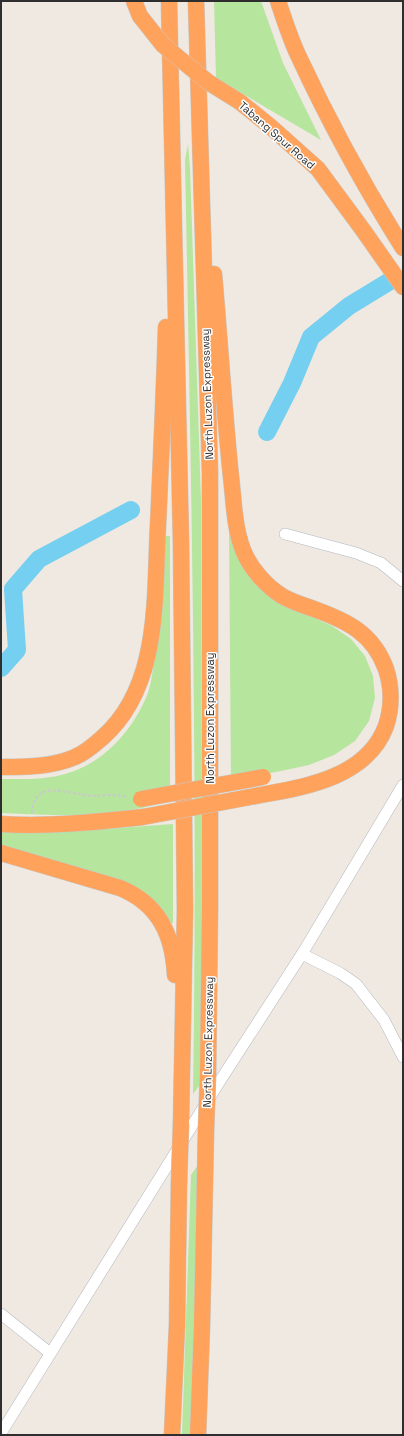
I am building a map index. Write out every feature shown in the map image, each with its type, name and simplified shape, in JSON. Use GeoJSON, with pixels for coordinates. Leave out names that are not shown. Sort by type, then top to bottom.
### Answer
{"type":"FeatureCollection","features":[{"type":"Feature","properties":{"kind":"highway","name":"Tabang Spur Road"},"geometry":{"type":"LineString","coordinates":[[134,1],[140,16],[164,45],[208,82],[240,102],[271,127],[318,170],[403,287]]}},
{"type":"Feature","properties":{"kind":"highway"},"geometry":{"type":"LineString","coordinates":[[169,1],[181,543],[185,910],[177,1326],[172,1435]]}},
{"type":"Feature","properties":{"kind":"highway","name":"North Luzon Expressway"},"geometry":{"type":"LineString","coordinates":[[196,1],[210,473],[210,909],[208,1074],[198,1435]]}},
{"type":"Feature","properties":{"kind":"highway"},"geometry":{"type":"LineString","coordinates":[[278,1],[297,54],[346,152],[375,204],[403,248]]}},
{"type":"Feature","properties":{"kind":"highway"},"geometry":{"type":"LineString","coordinates":[[1,824],[81,824],[143,817],[266,794],[320,782],[358,764],[367,756],[383,732],[388,719],[390,688],[388,677],[380,655],[365,636],[347,622],[295,602],[275,591],[250,563],[240,542],[237,529],[227,442],[220,340],[199,123]]}},
{"type":"Feature","properties":{"kind":"highway"},"geometry":{"type":"LineString","coordinates":[[1,767],[52,764],[76,757],[86,752],[115,725],[138,690],[145,669],[153,619],[159,505],[166,336],[171,130]]}},
{"type":"Feature","properties":{"kind":"highway"},"geometry":{"type":"LineString","coordinates":[[141,799],[263,777]]}},
{"type":"Feature","properties":{"kind":"highway"},"geometry":{"type":"LineString","coordinates":[[1,853],[120,888],[130,892],[144,901],[156,914],[165,928],[173,954],[181,1082]]}},
{"type":"Feature","properties":{"kind":"street"},"geometry":{"type":"LineString","coordinates":[[284,534],[356,553],[381,563],[403,582]]}},
{"type":"Feature","properties":{"kind":"street"},"geometry":{"type":"LineString","coordinates":[[1,1433],[213,1091],[302,954],[403,784]]}},
{"type":"Feature","properties":{"kind":"street"},"geometry":{"type":"LineString","coordinates":[[302,954],[340,973],[356,984],[384,1020],[403,1057]]}},
{"type":"Feature","properties":{"kind":"street"},"geometry":{"type":"LineString","coordinates":[[1,1314],[50,1353]]}},
{"type":"Feature","properties":{"kind":"path"},"geometry":{"type":"LineString","coordinates":[[46,825],[36,820],[32,814],[32,803],[37,796],[52,790],[86,796],[110,795],[141,799]]}},
{"type":"Feature","properties":{"kind":"green space"},"geometry":{"type":"Polygon","coordinates":[[[214,1],[261,1],[283,63],[321,140],[216,78],[214,1]]]}},
{"type":"Feature","properties":{"kind":"green space"},"geometry":{"type":"Polygon","coordinates":[[[188,144],[201,501],[202,1082],[193,1094],[195,861],[185,160],[188,144]]]}},
{"type":"Feature","properties":{"kind":"green space"},"geometry":{"type":"Polygon","coordinates":[[[229,526],[237,550],[304,613],[332,626],[351,639],[365,656],[373,676],[375,698],[369,721],[355,741],[334,755],[309,765],[231,780],[229,526]]]}},
{"type":"Feature","properties":{"kind":"green space"},"geometry":{"type":"Polygon","coordinates":[[[163,536],[170,536],[170,801],[137,809],[91,815],[1,813],[1,779],[33,779],[49,777],[65,774],[91,763],[113,746],[123,735],[139,712],[149,691],[154,661],[163,536]]]}},
{"type":"Feature","properties":{"kind":"green space"},"geometry":{"type":"Polygon","coordinates":[[[173,824],[173,923],[170,923],[151,898],[139,890],[123,883],[1,846],[1,830],[34,833],[173,824]]]}},
{"type":"Feature","properties":{"kind":"green space"},"geometry":{"type":"Polygon","coordinates":[[[200,1162],[190,1435],[182,1435],[191,1175],[200,1162]]]}},
{"type":"Feature","properties":{"kind":"waterway"},"geometry":{"type":"LineString","coordinates":[[267,432],[292,383],[311,337],[349,306],[390,281]]}},
{"type":"Feature","properties":{"kind":"waterway"},"geometry":{"type":"LineString","coordinates":[[1,668],[17,650],[13,589],[39,559],[131,510]]}}]}
